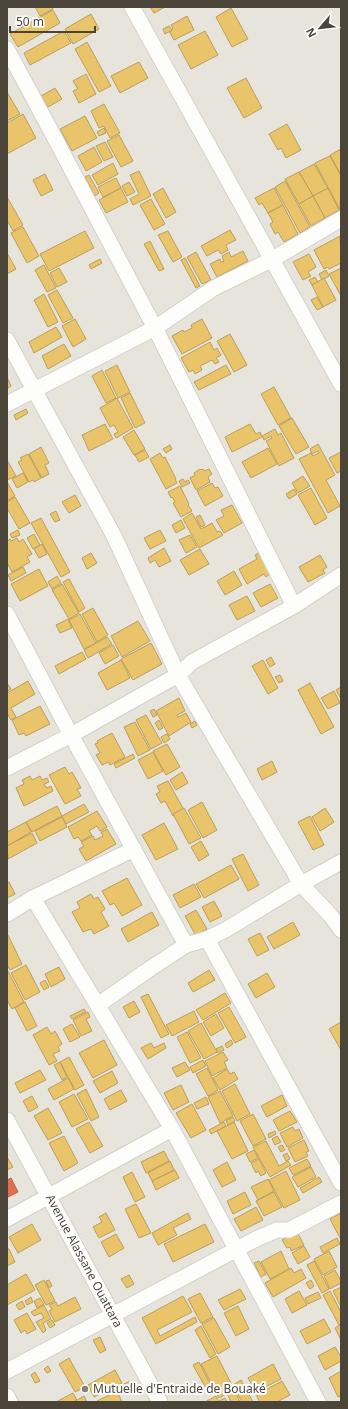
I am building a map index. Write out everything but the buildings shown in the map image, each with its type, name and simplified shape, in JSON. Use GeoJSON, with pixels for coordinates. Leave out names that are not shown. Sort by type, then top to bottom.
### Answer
{"type":"FeatureCollection","features":[{"type":"Feature","properties":{"kind":"street"},"geometry":{"type":"LineString","coordinates":[[132,7],[273,259],[336,365],[341,384]]}},
{"type":"Feature","properties":{"kind":"street"},"geometry":{"type":"LineString","coordinates":[[7,49],[155,328],[294,606]]}},
{"type":"Feature","properties":{"kind":"street"},"geometry":{"type":"LineString","coordinates":[[7,404],[155,328],[214,288],[273,259],[341,219]]}},
{"type":"Feature","properties":{"kind":"street"},"geometry":{"type":"LineString","coordinates":[[7,340],[114,536],[178,675],[301,884],[331,916],[341,930]]}},
{"type":"Feature","properties":{"kind":"street"},"geometry":{"type":"LineString","coordinates":[[7,768],[71,735],[178,675],[192,662],[294,606],[341,575]]}},
{"type":"Feature","properties":{"kind":"street"},"geometry":{"type":"LineString","coordinates":[[7,614],[186,946]]}},
{"type":"Feature","properties":{"kind":"street"},"geometry":{"type":"LineString","coordinates":[[7,914],[33,898],[134,850]]}},
{"type":"Feature","properties":{"kind":"street"},"geometry":{"type":"LineString","coordinates":[[98,1005],[148,970],[186,946],[207,940],[341,862]]}},
{"type":"Feature","properties":{"kind":"street"},"geometry":{"type":"LineString","coordinates":[[33,898],[172,1130],[318,1402]]}},
{"type":"Feature","properties":{"kind":"street"},"geometry":{"type":"LineString","coordinates":[[207,940],[341,1183]]}},
{"type":"Feature","properties":{"kind":"street","name":"Avenue Alassane Ouattara"},"geometry":{"type":"LineString","coordinates":[[7,1120],[160,1402]]}},
{"type":"Feature","properties":{"kind":"street"},"geometry":{"type":"LineString","coordinates":[[7,1219],[172,1130]]}},
{"type":"Feature","properties":{"kind":"street"},"geometry":{"type":"LineString","coordinates":[[7,1371],[258,1238],[277,1230],[289,1230],[341,1203]]}},
{"type":"Feature","properties":{"kind":"street"},"geometry":{"type":"LineString","coordinates":[[7,1396],[10,1402]]}},
{"type":"Feature","properties":{"kind":"shaded area"},"geometry":{"type":"Polygon","coordinates":[[[7,7],[341,7],[341,1402],[7,1402],[7,7]]]}},
{"type":"Feature","properties":{"kind":"place","name":"Mutuelle d'Entraide de Bouaké"},"geometry":{"type":"Point","coordinates":[85,1389]}}]}
